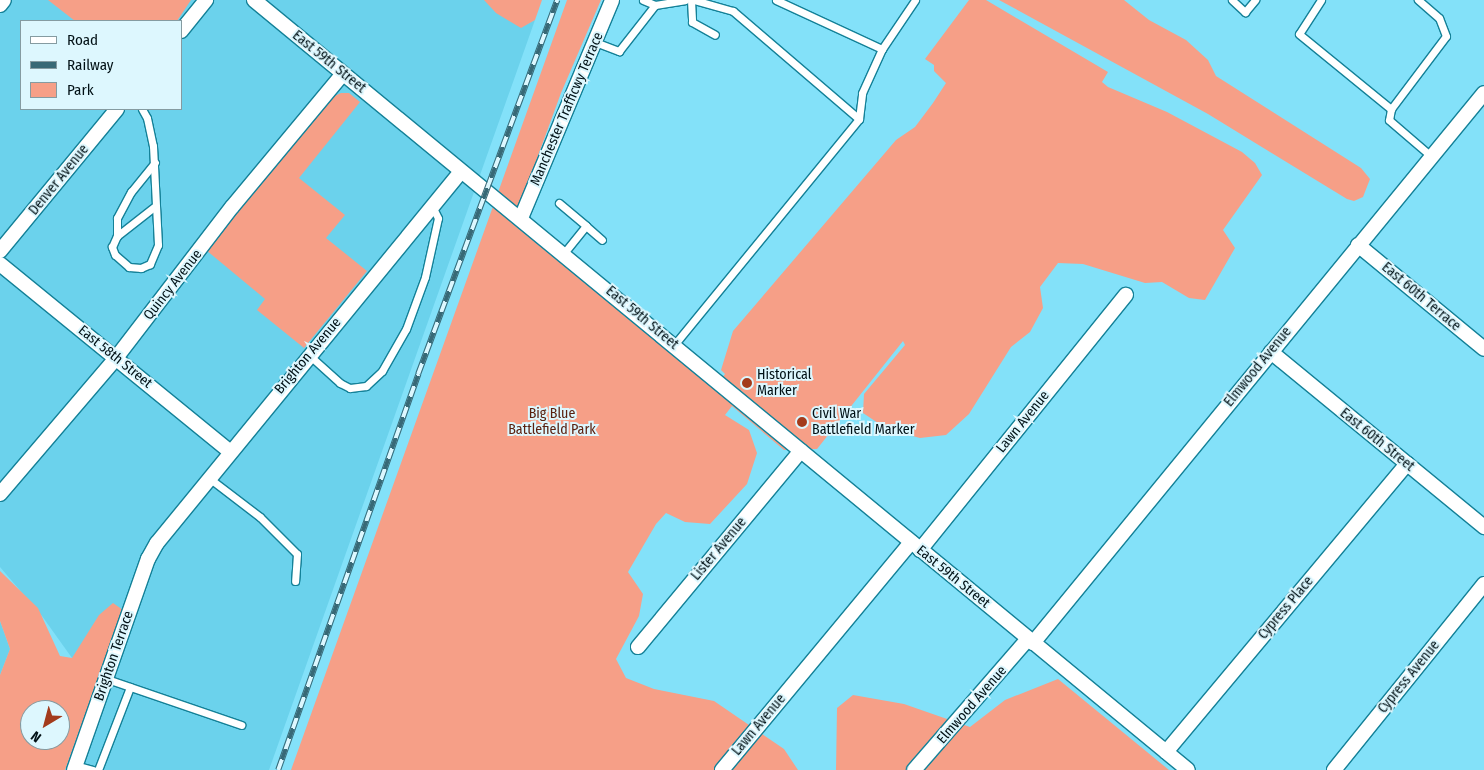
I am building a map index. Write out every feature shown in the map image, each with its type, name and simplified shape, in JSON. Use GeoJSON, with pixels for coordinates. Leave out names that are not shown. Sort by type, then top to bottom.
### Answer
{"type":"FeatureCollection","features":[{"type":"Feature","properties":{"kind":"street"},"geometry":{"type":"LineString","coordinates":[[0,5],[4,0]]}},
{"type":"Feature","properties":{"kind":"street"},"geometry":{"type":"LineString","coordinates":[[182,30],[206,0]]}},
{"type":"Feature","properties":{"kind":"street","name":"East 59th Street"},"geometry":{"type":"LineString","coordinates":[[254,0],[461,171],[564,253],[800,451],[1188,770]]}},
{"type":"Feature","properties":{"kind":"street","name":"Manchester Trafficwy Terrace"},"geometry":{"type":"LineString","coordinates":[[521,218],[612,0]]}},
{"type":"Feature","properties":{"kind":"street","name":"Quincy Avenue"},"geometry":{"type":"LineString","coordinates":[[0,494],[116,358],[232,208],[343,74]]}},
{"type":"Feature","properties":{"kind":"street","name":"Elmwood Avenue"},"geometry":{"type":"LineString","coordinates":[[914,770],[1031,641],[1484,93]]}},
{"type":"Feature","properties":{"kind":"street","name":"Denver Avenue"},"geometry":{"type":"LineString","coordinates":[[0,251],[116,110]]}},
{"type":"Feature","properties":{"kind":"street","name":"Brighton Avenue"},"geometry":{"type":"LineString","coordinates":[[157,543],[229,451],[461,171]]}},
{"type":"Feature","properties":{"kind":"street","name":"East 60th Terrace"},"geometry":{"type":"LineString","coordinates":[[1358,245],[1484,349]]}},
{"type":"Feature","properties":{"kind":"street","name":"East 58th Street"},"geometry":{"type":"LineString","coordinates":[[0,264],[229,451]]}},
{"type":"Feature","properties":{"kind":"street","name":"Lawn Avenue"},"geometry":{"type":"LineString","coordinates":[[722,770],[915,546],[1126,295]]}},
{"type":"Feature","properties":{"kind":"street","name":"East 60th Street"},"geometry":{"type":"LineString","coordinates":[[1270,352],[1484,527]]}},
{"type":"Feature","properties":{"kind":"street","name":"Lister Avenue"},"geometry":{"type":"LineString","coordinates":[[638,647],[800,451]]}},
{"type":"Feature","properties":{"kind":"street","name":"Cypress Place"},"geometry":{"type":"LineString","coordinates":[[1166,752],[1407,464]]}},
{"type":"Feature","properties":{"kind":"street","name":"Brighton Terrace"},"geometry":{"type":"LineString","coordinates":[[75,768],[148,559],[157,543]]}},
{"type":"Feature","properties":{"kind":"street","name":"Cypress Avenue"},"geometry":{"type":"LineString","coordinates":[[1334,770],[1484,584]]}},
{"type":"Feature","properties":{"kind":"lane"},"geometry":{"type":"LineString","coordinates":[[643,0],[655,5],[685,0]]}},
{"type":"Feature","properties":{"kind":"lane"},"geometry":{"type":"LineString","coordinates":[[715,35],[692,22],[692,0],[733,11],[859,119]]}},
{"type":"Feature","properties":{"kind":"lane"},"geometry":{"type":"LineString","coordinates":[[776,0],[882,49]]}},
{"type":"Feature","properties":{"kind":"lane"},"geometry":{"type":"LineString","coordinates":[[674,345],[859,119],[862,93],[882,49],[915,0]]}},
{"type":"Feature","properties":{"kind":"lane"},"geometry":{"type":"LineString","coordinates":[[1232,0],[1245,12],[1255,0]]}},
{"type":"Feature","properties":{"kind":"lane"},"geometry":{"type":"LineString","coordinates":[[1321,0],[1299,34],[1391,109]]}},
{"type":"Feature","properties":{"kind":"lane"},"geometry":{"type":"LineString","coordinates":[[1418,0],[1438,18],[1446,36],[1391,109],[1389,120],[1432,156]]}},
{"type":"Feature","properties":{"kind":"lane"},"geometry":{"type":"LineString","coordinates":[[596,42],[619,51],[655,5]]}},
{"type":"Feature","properties":{"kind":"lane"},"geometry":{"type":"LineString","coordinates":[[143,110],[148,118],[155,162],[154,207],[158,245],[150,264],[141,268],[129,267],[115,255],[112,248],[117,236],[116,218],[131,192],[155,162]]}},
{"type":"Feature","properties":{"kind":"lane"},"geometry":{"type":"LineString","coordinates":[[559,204],[602,240]]}},
{"type":"Feature","properties":{"kind":"lane"},"geometry":{"type":"LineString","coordinates":[[309,355],[350,388],[366,386],[382,370],[406,329],[425,277],[438,218],[432,206]]}},
{"type":"Feature","properties":{"kind":"lane"},"geometry":{"type":"LineString","coordinates":[[117,236],[154,207]]}},
{"type":"Feature","properties":{"kind":"lane"},"geometry":{"type":"LineString","coordinates":[[564,253],[586,226]]}},
{"type":"Feature","properties":{"kind":"lane"},"geometry":{"type":"LineString","coordinates":[[208,478],[260,517],[297,554],[295,581]]}},
{"type":"Feature","properties":{"kind":"lane"},"geometry":{"type":"LineString","coordinates":[[107,679],[241,725]]}},
{"type":"Feature","properties":{"kind":"lane"},"geometry":{"type":"LineString","coordinates":[[98,770],[130,687]]}},
{"type":"Feature","properties":{"kind":"lane"},"geometry":{"type":"LineString","coordinates":[[75,768],[92,770]]}},
{"type":"Feature","properties":{"kind":"shaded area"},"geometry":{"type":"Polygon","coordinates":[[[0,0],[487,0],[521,27],[535,20],[269,770],[60,770],[62,750],[70,750],[70,700],[68,700],[72,658],[42,616],[0,567],[0,0]]]}},
{"type":"Feature","properties":{"kind":"shaded area"},"geometry":{"type":"Polygon","coordinates":[[[0,621],[10,649],[0,675],[0,621]]]}},
{"type":"Feature","properties":{"kind":"green space"},"geometry":{"type":"Polygon","coordinates":[[[48,0],[191,0],[178,20],[74,20],[48,0]]]}},
{"type":"Feature","properties":{"kind":"green space"},"geometry":{"type":"Polygon","coordinates":[[[484,0],[542,0],[535,20],[521,28],[496,13],[484,0]]]}},
{"type":"Feature","properties":{"kind":"green space","name":"Big Blue Battlefield Park"},"geometry":{"type":"Polygon","coordinates":[[[567,0],[601,0],[561,93],[513,224],[714,389],[725,374],[721,370],[733,331],[896,140],[915,127],[933,103],[946,83],[934,71],[934,65],[925,59],[969,0],[986,0],[1108,72],[1102,82],[1108,87],[1167,112],[1242,152],[1255,163],[1262,175],[1223,230],[1235,248],[1205,300],[1189,298],[1162,282],[1145,283],[1083,264],[1058,263],[1040,287],[1043,308],[1030,332],[1011,347],[969,414],[946,435],[920,438],[887,429],[863,413],[864,394],[905,345],[903,341],[817,449],[784,450],[732,406],[725,415],[749,430],[757,453],[747,484],[710,524],[685,522],[666,513],[656,524],[628,572],[643,594],[639,616],[616,659],[626,678],[654,689],[714,701],[784,749],[798,770],[291,770],[567,0]]]}},
{"type":"Feature","properties":{"kind":"green space"},"geometry":{"type":"Polygon","coordinates":[[[999,0],[1124,0],[1149,20],[1186,40],[1208,60],[1216,76],[1361,168],[1370,179],[1363,197],[1354,201],[1347,199],[1208,114],[999,0]]]}},
{"type":"Feature","properties":{"kind":"green space"},"geometry":{"type":"Polygon","coordinates":[[[341,93],[349,93],[360,102],[299,178],[345,215],[326,238],[367,271],[304,348],[257,310],[265,299],[206,250],[330,98],[341,93]]]}},
{"type":"Feature","properties":{"kind":"green space"},"geometry":{"type":"Polygon","coordinates":[[[0,571],[38,608],[60,656],[72,658],[99,615],[113,603],[123,610],[65,770],[0,770],[0,675],[10,649],[0,621],[0,571]]]}},
{"type":"Feature","properties":{"kind":"green space"},"geometry":{"type":"Polygon","coordinates":[[[1058,679],[1169,770],[836,770],[837,708],[853,695],[904,704],[970,727],[1005,700],[1058,679]]]}},
{"type":"Feature","properties":{"kind":"railway"},"geometry":{"type":"LineString","coordinates":[[278,770],[418,374],[557,0]]}},
{"type":"Feature","properties":{"kind":"place","name":"Historical Marker"},"geometry":{"type":"Point","coordinates":[747,383]}},
{"type":"Feature","properties":{"kind":"place","name":"Civil War Battlefield Marker"},"geometry":{"type":"Point","coordinates":[802,422]}}]}
